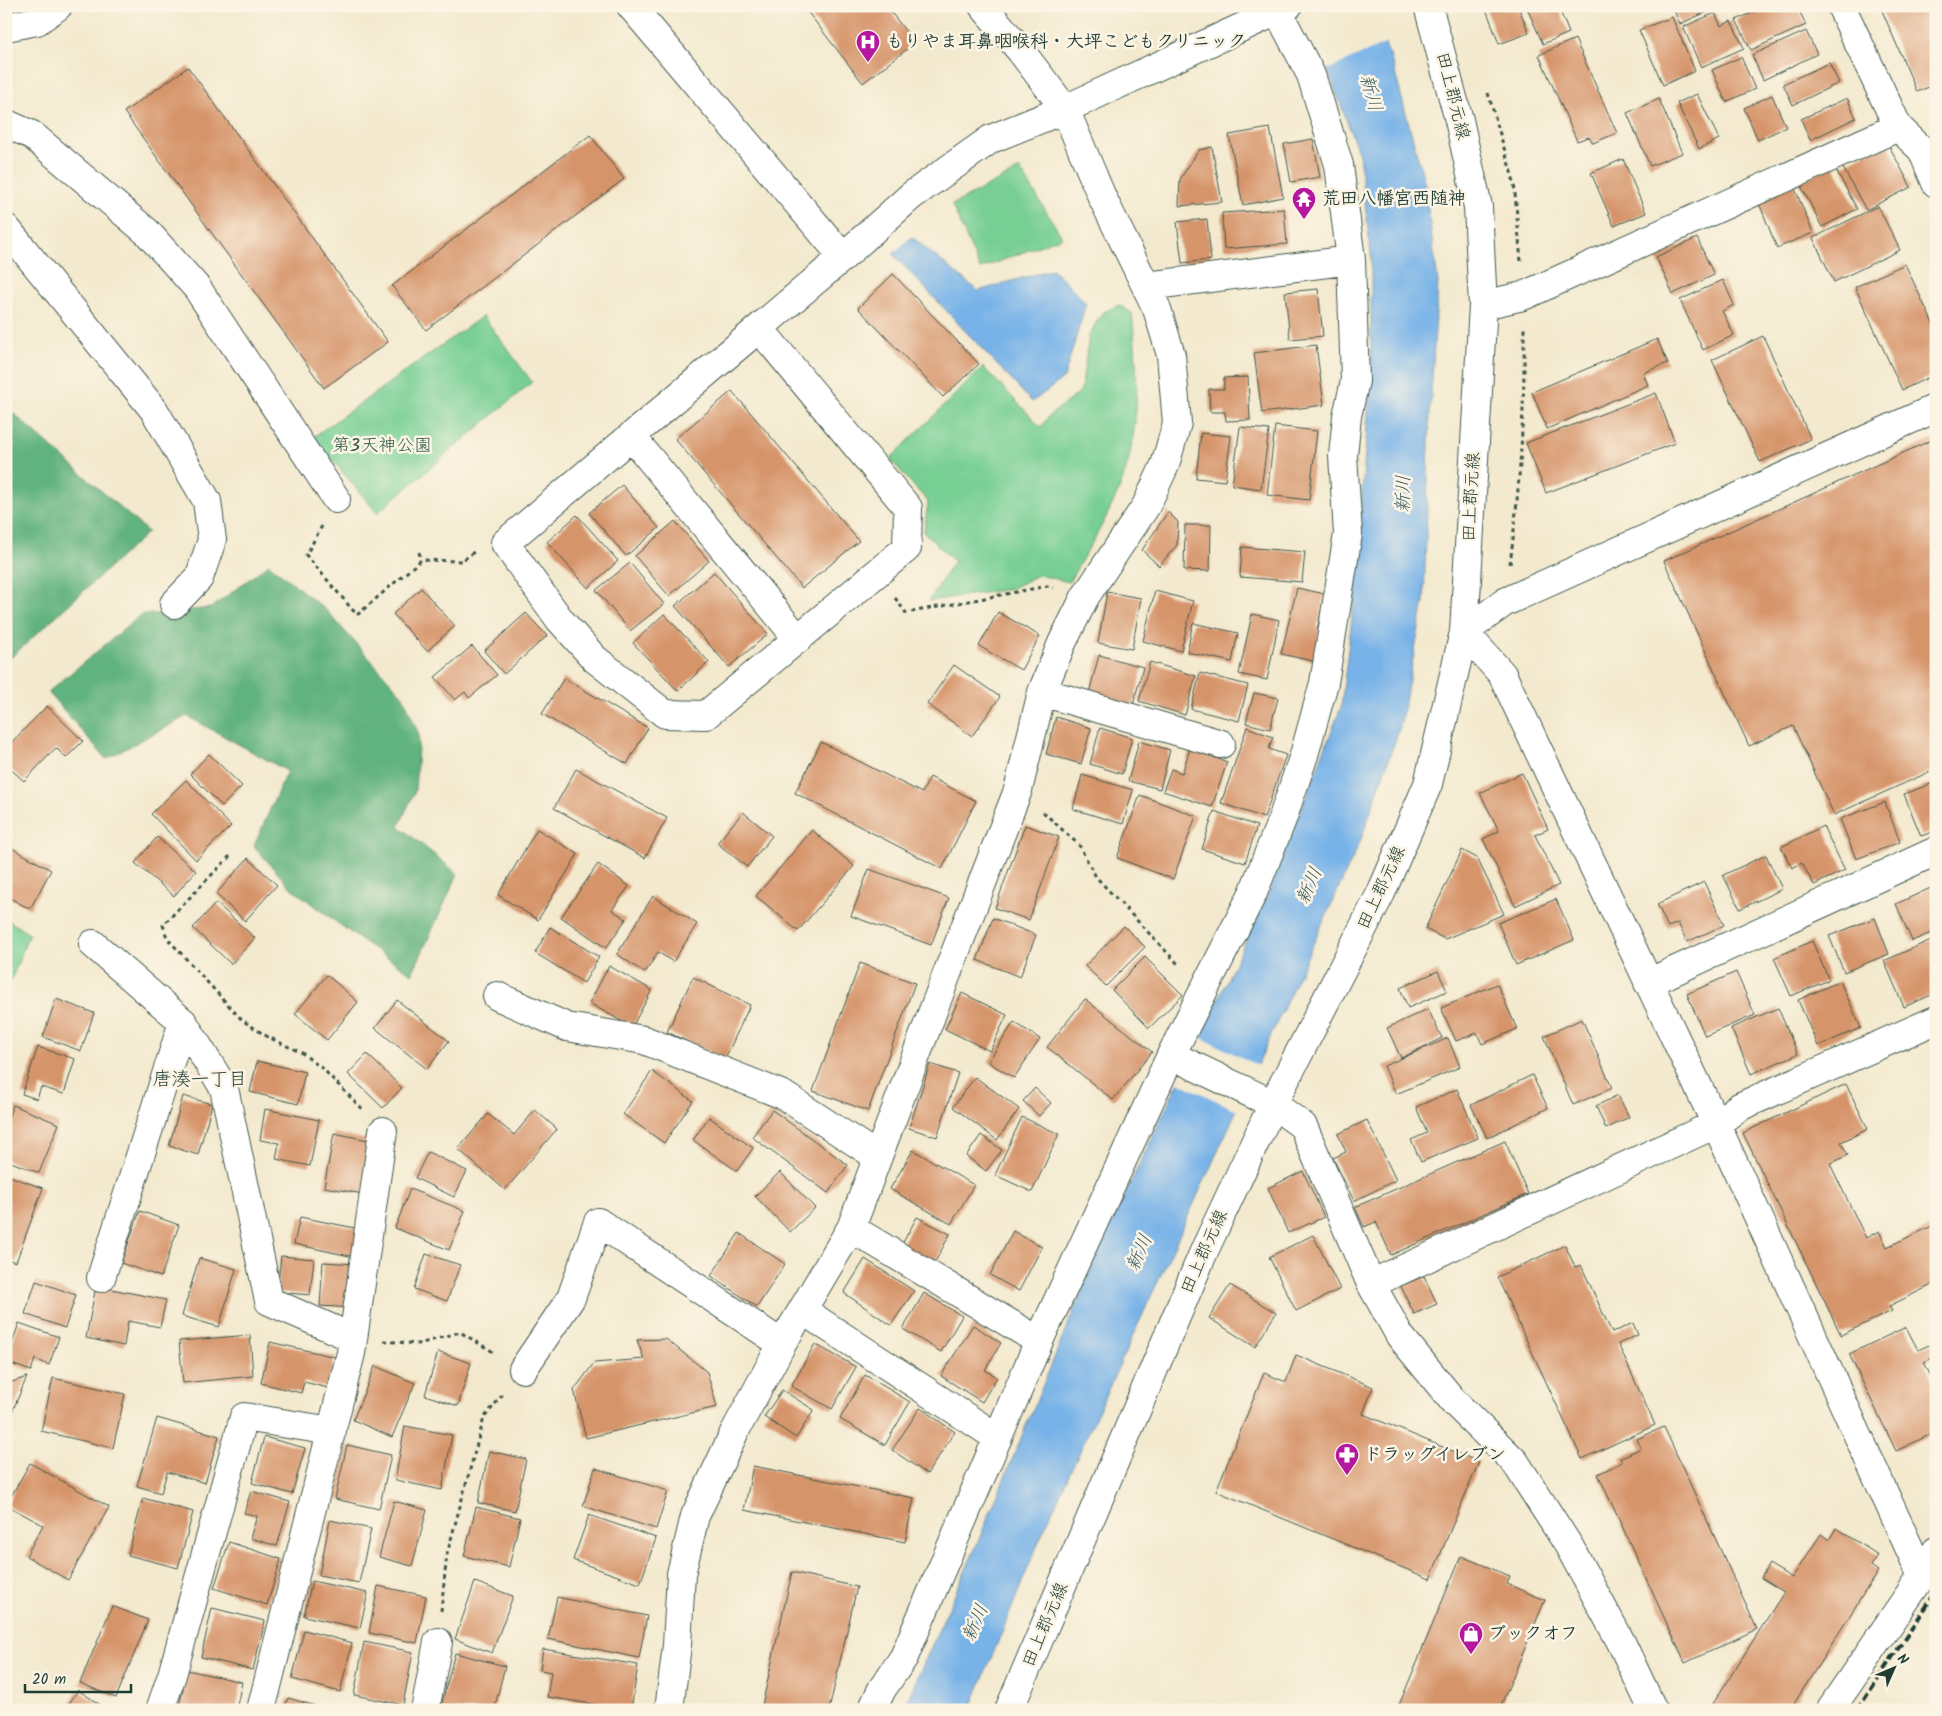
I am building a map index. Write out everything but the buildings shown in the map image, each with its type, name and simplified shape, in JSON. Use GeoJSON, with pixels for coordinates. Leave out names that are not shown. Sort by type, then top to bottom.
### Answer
{"type":"FeatureCollection","features":[{"type":"Feature","properties":{"kind":"street"},"geometry":{"type":"LineString","coordinates":[[6,28],[37,21],[58,6]]}},
{"type":"Feature","properties":{"kind":"street"},"geometry":{"type":"LineString","coordinates":[[631,6],[843,257]]}},
{"type":"Feature","properties":{"kind":"street"},"geometry":{"type":"LineString","coordinates":[[669,1710],[677,1646],[681,1574],[695,1516],[734,1433],[782,1344],[851,1228],[1018,790],[1042,692],[1062,643],[1085,597],[1146,506],[1165,465],[1177,423],[1171,355],[1157,309],[1102,198],[1065,109],[1020,50],[983,6]]}},
{"type":"Feature","properties":{"kind":"street","name":"田上郡元線"},"geometry":{"type":"LineString","coordinates":[[1009,1710],[1205,1249],[1273,1104],[1381,893],[1428,784],[1464,632],[1483,305],[1478,207],[1459,120],[1428,6]]}},
{"type":"Feature","properties":{"kind":"street"},"geometry":{"type":"LineString","coordinates":[[1841,6],[1898,127],[1922,150],[1936,183]]}},
{"type":"Feature","properties":{"kind":"street"},"geometry":{"type":"LineString","coordinates":[[759,328],[908,508],[907,548],[706,716],[665,714],[595,659],[560,620],[505,543],[631,436],[843,257],[910,196],[991,139],[1065,109],[1280,8],[1311,75],[1338,164],[1352,260],[1356,381],[1347,416],[1343,456],[1348,534],[1324,682],[1304,755],[1283,817],[1253,893],[1171,1055],[1039,1341],[904,1658],[882,1689],[872,1710]]}},
{"type":"Feature","properties":{"kind":"street"},"geometry":{"type":"LineString","coordinates":[[6,124],[32,135],[147,232],[197,288],[336,499]]}},
{"type":"Feature","properties":{"kind":"street"},"geometry":{"type":"LineString","coordinates":[[1483,305],[1523,296],[1898,127]]}},
{"type":"Feature","properties":{"kind":"street"},"geometry":{"type":"LineString","coordinates":[[6,228],[154,410],[207,501],[212,540],[199,578],[174,604]]}},
{"type":"Feature","properties":{"kind":"street"},"geometry":{"type":"LineString","coordinates":[[1147,286],[1352,260]]}},
{"type":"Feature","properties":{"kind":"street"},"geometry":{"type":"LineString","coordinates":[[1922,1576],[1716,1124],[1502,674],[1464,632],[1505,602],[1936,408]]}},
{"type":"Feature","properties":{"kind":"street"},"geometry":{"type":"LineString","coordinates":[[631,436],[798,638]]}},
{"type":"Feature","properties":{"kind":"street"},"geometry":{"type":"LineString","coordinates":[[1042,692],[1221,744]]}},
{"type":"Feature","properties":{"kind":"street"},"geometry":{"type":"LineString","coordinates":[[1648,983],[1936,851]]}},
{"type":"Feature","properties":{"kind":"street"},"geometry":{"type":"LineString","coordinates":[[93,944],[184,1022],[224,1088],[269,1301],[354,1338]]}},
{"type":"Feature","properties":{"kind":"street"},"geometry":{"type":"LineString","coordinates":[[497,996],[567,1027],[644,1040],[783,1095],[878,1157]]}},
{"type":"Feature","properties":{"kind":"street"},"geometry":{"type":"LineString","coordinates":[[1371,1284],[1716,1124],[1739,1107],[1936,1020]]}},
{"type":"Feature","properties":{"kind":"street"},"geometry":{"type":"LineString","coordinates":[[101,1278],[184,1022]]}},
{"type":"Feature","properties":{"kind":"street"},"geometry":{"type":"LineString","coordinates":[[1171,1055],[1273,1104],[1303,1126],[1371,1284],[1400,1336],[1454,1402],[1515,1462],[1569,1546],[1621,1642],[1653,1710]]}},
{"type":"Feature","properties":{"kind":"street"},"geometry":{"type":"LineString","coordinates":[[261,1710],[354,1338],[383,1132]]}},
{"type":"Feature","properties":{"kind":"street"},"geometry":{"type":"LineString","coordinates":[[523,1369],[571,1298],[598,1222],[782,1344]]}},
{"type":"Feature","properties":{"kind":"street"},"geometry":{"type":"LineString","coordinates":[[851,1228],[1039,1341]]}},
{"type":"Feature","properties":{"kind":"street"},"geometry":{"type":"LineString","coordinates":[[802,1310],[998,1438]]}},
{"type":"Feature","properties":{"kind":"street"},"geometry":{"type":"LineString","coordinates":[[160,1710],[172,1675],[244,1417],[332,1431]]}},
{"type":"Feature","properties":{"kind":"street"},"geometry":{"type":"LineString","coordinates":[[1830,1710],[1922,1576],[1936,1551]]}},
{"type":"Feature","properties":{"kind":"street"},"geometry":{"type":"LineString","coordinates":[[425,1710],[438,1642]]}},
{"type":"Feature","properties":{"kind":"path"},"geometry":{"type":"LineString","coordinates":[[336,499],[306,555],[357,615],[421,560],[462,561],[480,546],[505,543]]}},
{"type":"Feature","properties":{"kind":"path"},"geometry":{"type":"LineString","coordinates":[[419,552],[421,560]]}},
{"type":"Feature","properties":{"kind":"path"},"geometry":{"type":"LineString","coordinates":[[876,574],[906,613],[1047,586],[1085,597]]}},
{"type":"Feature","properties":{"kind":"path"},"geometry":{"type":"LineString","coordinates":[[1018,790],[1079,845],[1096,877],[1203,991]]}},
{"type":"Feature","properties":{"kind":"path"},"geometry":{"type":"LineString","coordinates":[[230,856],[163,925],[167,938],[242,1020],[268,1037],[302,1053],[324,1070],[383,1132]]}},
{"type":"Feature","properties":{"kind":"path"},"geometry":{"type":"LineString","coordinates":[[354,1338],[419,1344],[460,1332],[523,1369],[484,1418],[447,1554],[438,1642]]}},
{"type":"Feature","properties":{"kind":"green space"},"geometry":{"type":"Polygon","coordinates":[[[1020,169],[1062,237],[980,269],[952,205],[1020,169]]]}},
{"type":"Feature","properties":{"kind":"green space"},"geometry":{"type":"Polygon","coordinates":[[[1119,305],[1132,313],[1136,362],[1136,410],[1129,459],[1112,505],[1069,582],[1038,575],[1010,589],[929,601],[954,561],[924,532],[928,502],[890,459],[983,367],[1041,427],[1049,416],[1081,391],[1089,335],[1102,313],[1119,305]]]}},
{"type":"Feature","properties":{"kind":"green space","name":"第3天神公園"},"geometry":{"type":"Polygon","coordinates":[[[483,316],[532,382],[377,513],[313,437],[483,316]]]}},
{"type":"Feature","properties":{"kind":"green space"},"geometry":{"type":"Polygon","coordinates":[[[6,407],[148,532],[6,662],[6,407]]]}},
{"type":"Feature","properties":{"kind":"green space"},"geometry":{"type":"Polygon","coordinates":[[[269,564],[327,611],[403,696],[419,735],[415,791],[399,826],[458,874],[412,974],[355,936],[291,888],[254,846],[287,771],[187,716],[106,759],[48,692],[141,615],[211,608],[269,564]]]}},
{"type":"Feature","properties":{"kind":"green space"},"geometry":{"type":"Polygon","coordinates":[[[6,919],[29,934],[6,993],[6,919]]]}},
{"type":"Feature","properties":{"kind":"water","name":"新川"},"geometry":{"type":"Polygon","coordinates":[[[1298,6],[1368,6],[1391,58],[1424,180],[1438,282],[1430,411],[1424,602],[1400,727],[1360,842],[1044,1529],[970,1710],[903,1710],[978,1542],[1100,1247],[1268,894],[1341,707],[1354,600],[1371,373],[1371,254],[1359,154],[1331,79],[1298,6]]]}},
{"type":"Feature","properties":{"kind":"water"},"geometry":{"type":"Polygon","coordinates":[[[912,237],[978,291],[1053,269],[1086,303],[1064,378],[1032,402],[893,254],[912,237]]]}},
{"type":"Feature","properties":{"kind":"pier"},"geometry":{"type":"Polygon","coordinates":[[[1296,6],[1371,6],[1387,43],[1324,71],[1296,6]]]}},
{"type":"Feature","properties":{"kind":"pier"},"geometry":{"type":"Polygon","coordinates":[[[1198,1036],[1259,1066],[1238,1111],[1176,1081],[1198,1036]]]}},
{"type":"Feature","properties":{"kind":"railway"},"geometry":{"type":"LineString","coordinates":[[1857,1710],[1936,1592]]}},
{"type":"Feature","properties":{"kind":"place","name":"もりやま耳鼻咽喉科・大坪こどもクリニック"},"geometry":{"type":"Point","coordinates":[868,63]}},
{"type":"Feature","properties":{"kind":"place","name":"荒田八幡宮西随神"},"geometry":{"type":"Point","coordinates":[1304,220]}},
{"type":"Feature","properties":{"kind":"place","name":"ドラッグイレブン"},"geometry":{"type":"Point","coordinates":[1347,1476]}},
{"type":"Feature","properties":{"kind":"place","name":"ブックオフ"},"geometry":{"type":"Point","coordinates":[1471,1655]}},
{"type":"Feature","properties":{"kind":"district","name":"唐湊一丁目"},"geometry":{"type":"Point","coordinates":[200,1080]}}]}
